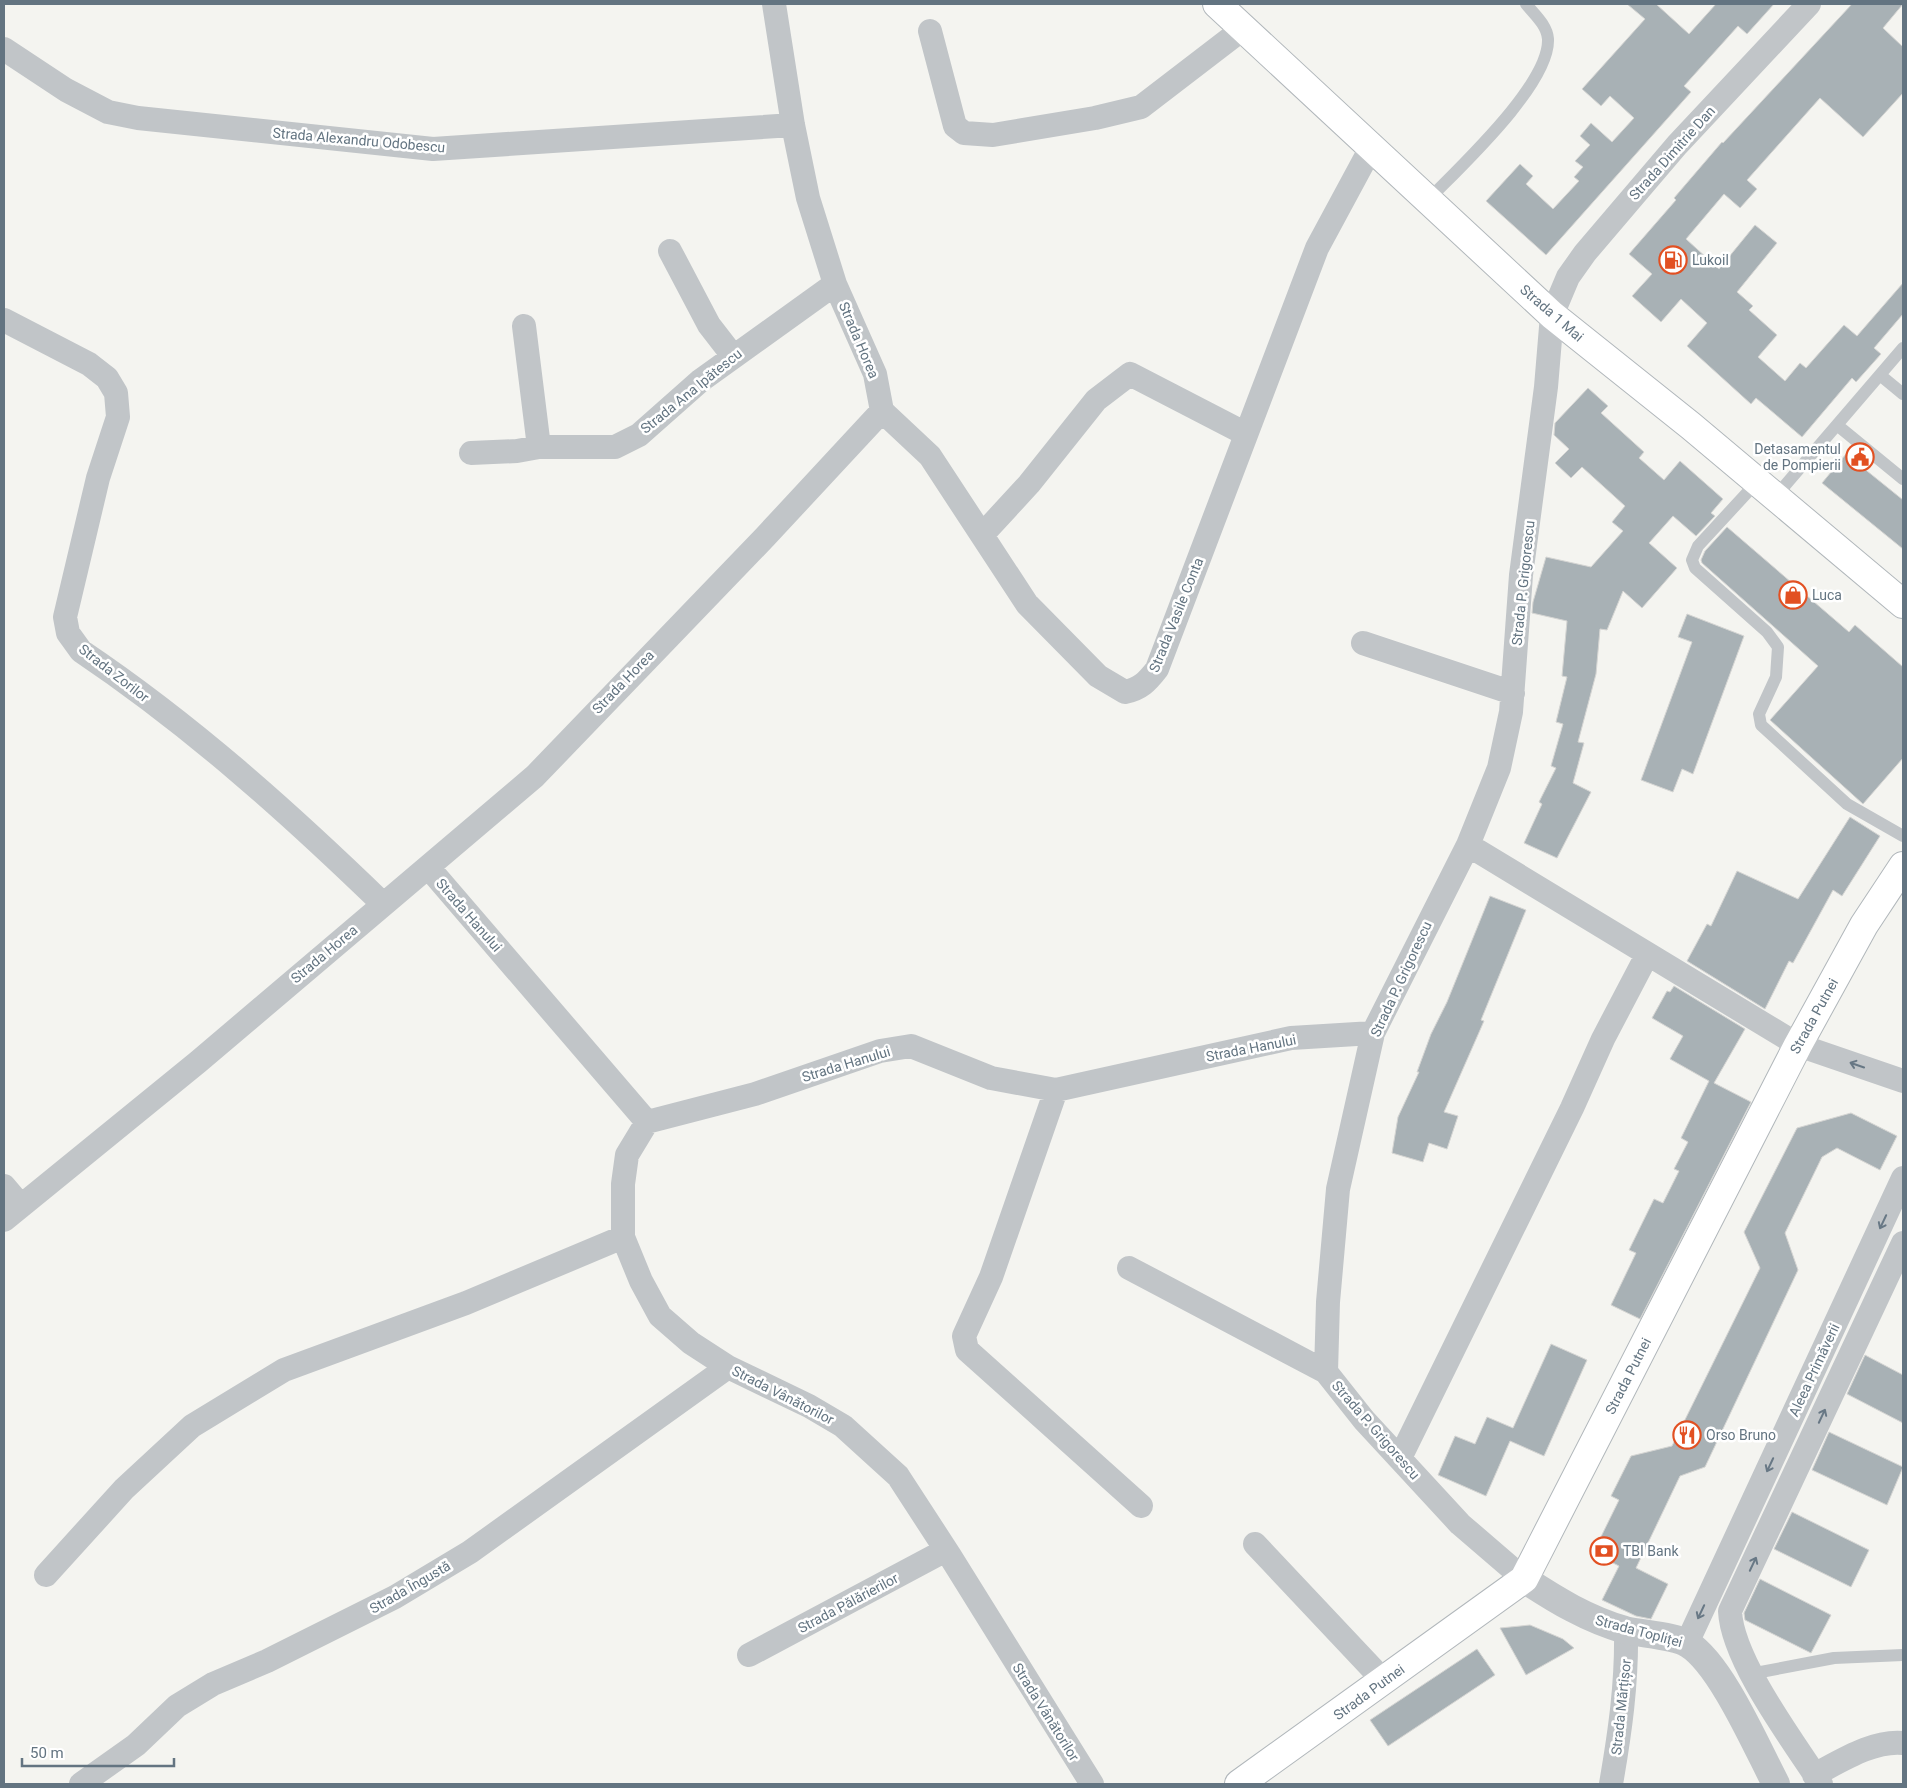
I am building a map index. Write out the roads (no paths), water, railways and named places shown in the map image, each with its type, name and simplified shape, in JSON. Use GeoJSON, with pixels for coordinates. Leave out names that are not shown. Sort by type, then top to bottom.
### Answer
{"type":"FeatureCollection","features":[{"type":"Feature","properties":{"kind":"main road","name":"Strada 1 Mai"},"geometry":{"type":"LineString","coordinates":[[1217,4],[1552,315],[1766,489],[1903,604]]}},
{"type":"Feature","properties":{"kind":"main road","name":"Strada Putnei"},"geometry":{"type":"LineString","coordinates":[[1239,1784],[1524,1579],[1798,1044],[1864,925],[1903,866]]}},
{"type":"Feature","properties":{"kind":"street","name":"Strada Horea"},"geometry":{"type":"LineString","coordinates":[[4,1186],[12,1213],[198,1062],[535,776],[765,537],[882,411],[875,374],[835,284],[808,198],[793,125],[774,4]]}},
{"type":"Feature","properties":{"kind":"street","name":"Strada Dimitrie Dan"},"geometry":{"type":"LineString","coordinates":[[1552,315],[1568,277],[1585,253],[1677,145],[1809,4]]}},
{"type":"Feature","properties":{"kind":"street"},"geometry":{"type":"LineString","coordinates":[[930,31],[955,126],[964,133],[993,135],[1095,118],[1141,107],[1244,28]]}},
{"type":"Feature","properties":{"kind":"street","name":"Strada Alexandru Odobescu"},"geometry":{"type":"LineString","coordinates":[[4,49],[66,90],[108,112],[138,118],[433,149],[793,125]]}},
{"type":"Feature","properties":{"kind":"street","name":"Strada Vasile Conta"},"geometry":{"type":"LineString","coordinates":[[882,411],[930,456],[983,534],[1026,604],[1098,676],[1125,692],[1136,690],[1146,683],[1157,669],[1317,248],[1372,146]]}},
{"type":"Feature","properties":{"kind":"street"},"geometry":{"type":"LineString","coordinates":[[670,251],[709,325],[732,356]]}},
{"type":"Feature","properties":{"kind":"street","name":"Strada Ana Ipătescu"},"geometry":{"type":"LineString","coordinates":[[471,453],[517,451],[539,447],[615,447],[639,435],[700,380],[835,284]]}},
{"type":"Feature","properties":{"kind":"street","name":"Strada P. Grigorescu"},"geometry":{"type":"LineString","coordinates":[[1524,1579],[1460,1524],[1364,1420],[1326,1372],[1328,1302],[1338,1189],[1373,1033],[1468,845],[1499,768],[1514,693],[1521,575],[1546,387],[1552,315]]}},
{"type":"Feature","properties":{"kind":"street","name":"Strada Zorilor"},"geometry":{"type":"LineString","coordinates":[[4,320],[89,364],[107,378],[116,393],[118,416],[98,478],[68,604],[65,618],[68,633],[81,651],[205,742],[294,818],[383,904]]}},
{"type":"Feature","properties":{"kind":"street"},"geometry":{"type":"LineString","coordinates":[[524,326],[539,447]]}},
{"type":"Feature","properties":{"kind":"street"},"geometry":{"type":"LineString","coordinates":[[983,534],[1029,484],[1096,400],[1130,374],[1246,434]]}},
{"type":"Feature","properties":{"kind":"street"},"geometry":{"type":"LineString","coordinates":[[1363,643],[1514,693]]}},
{"type":"Feature","properties":{"kind":"street"},"geometry":{"type":"LineString","coordinates":[[1468,845],[1647,956],[1798,1044],[1903,1081]]}},
{"type":"Feature","properties":{"kind":"street","name":"Strada Hanului"},"geometry":{"type":"LineString","coordinates":[[428,867],[647,1122],[755,1094],[880,1051],[911,1046],[991,1078],[1056,1090],[1291,1038],[1373,1033]]}},
{"type":"Feature","properties":{"kind":"street"},"geometry":{"type":"LineString","coordinates":[[1400,1458],[1572,1108],[1603,1039],[1647,956]]}},
{"type":"Feature","properties":{"kind":"street"},"geometry":{"type":"LineString","coordinates":[[1056,1090],[991,1277],[964,1336],[967,1350],[1141,1506]]}},
{"type":"Feature","properties":{"kind":"street","name":"Strada Vânătorilor"},"geometry":{"type":"LineString","coordinates":[[647,1122],[627,1156],[623,1184],[623,1237],[641,1281],[660,1316],[691,1343],[728,1367],[809,1406],[843,1426],[898,1476],[1092,1784]]}},
{"type":"Feature","properties":{"kind":"street","name":"Aleea Primăverii"},"geometry":{"type":"LineString","coordinates":[[1687,1643],[1903,1178]]}},
{"type":"Feature","properties":{"kind":"street"},"geometry":{"type":"LineString","coordinates":[[46,1575],[124,1489],[192,1426],[284,1370],[466,1303],[623,1237]]}},
{"type":"Feature","properties":{"kind":"street","name":"Aleea Primăverii"},"geometry":{"type":"LineString","coordinates":[[1817,1779],[1750,1674],[1731,1621],[1730,1611],[1903,1243]]}},
{"type":"Feature","properties":{"kind":"street"},"geometry":{"type":"LineString","coordinates":[[1128,1268],[1326,1372]]}},
{"type":"Feature","properties":{"kind":"street","name":"Strada Îngustă"},"geometry":{"type":"LineString","coordinates":[[81,1784],[136,1745],[177,1706],[213,1684],[267,1661],[396,1598],[470,1552],[728,1367]]}},
{"type":"Feature","properties":{"kind":"street"},"geometry":{"type":"LineString","coordinates":[[1255,1544],[1384,1681]]}},
{"type":"Feature","properties":{"kind":"street","name":"Strada Pălărierilor"},"geometry":{"type":"LineString","coordinates":[[749,1655],[946,1550]]}},
{"type":"Feature","properties":{"kind":"street","name":"Strada Topliței"},"geometry":{"type":"LineString","coordinates":[[1524,1579],[1592,1620],[1626,1630],[1687,1643],[1707,1660],[1722,1682],[1776,1784]]}},
{"type":"Feature","properties":{"kind":"street","name":"Strada Mărțișor"},"geometry":{"type":"LineString","coordinates":[[1611,1784],[1627,1671],[1626,1630]]}},
{"type":"Feature","properties":{"kind":"street"},"geometry":{"type":"LineString","coordinates":[[1722,1682],[1750,1674]]}},
{"type":"Feature","properties":{"kind":"street"},"geometry":{"type":"LineString","coordinates":[[1817,1779],[1857,1754],[1890,1742],[1903,1743]]}},
{"type":"Feature","properties":{"kind":"lane"},"geometry":{"type":"LineString","coordinates":[[1429,200],[1506,117],[1542,67],[1548,36],[1542,23],[1526,4]]}},
{"type":"Feature","properties":{"kind":"lane"},"geometry":{"type":"LineString","coordinates":[[1903,348],[1837,424],[1766,489],[1698,546],[1692,560],[1695,568],[1767,632],[1778,647],[1776,677],[1759,714],[1761,725],[1847,804],[1903,836]]}},
{"type":"Feature","properties":{"kind":"lane"},"geometry":{"type":"LineString","coordinates":[[1880,375],[1903,394]]}},
{"type":"Feature","properties":{"kind":"lane"},"geometry":{"type":"LineString","coordinates":[[1837,424],[1903,478]]}},
{"type":"Feature","properties":{"kind":"lane"},"geometry":{"type":"LineString","coordinates":[[1750,1674],[1834,1658],[1903,1655]]}},
{"type":"Feature","properties":{"kind":"place","name":"Lukoil"},"geometry":{"type":"Point","coordinates":[1673,260]}},
{"type":"Feature","properties":{"kind":"place","name":"Detasamentul de Pompierii"},"geometry":{"type":"Point","coordinates":[1860,457]}},
{"type":"Feature","properties":{"kind":"place","name":"Luca"},"geometry":{"type":"Point","coordinates":[1793,595]}},
{"type":"Feature","properties":{"kind":"place","name":"Orso Bruno"},"geometry":{"type":"Point","coordinates":[1687,1435]}},
{"type":"Feature","properties":{"kind":"place","name":"TBI Bank"},"geometry":{"type":"Point","coordinates":[1604,1551]}}]}
